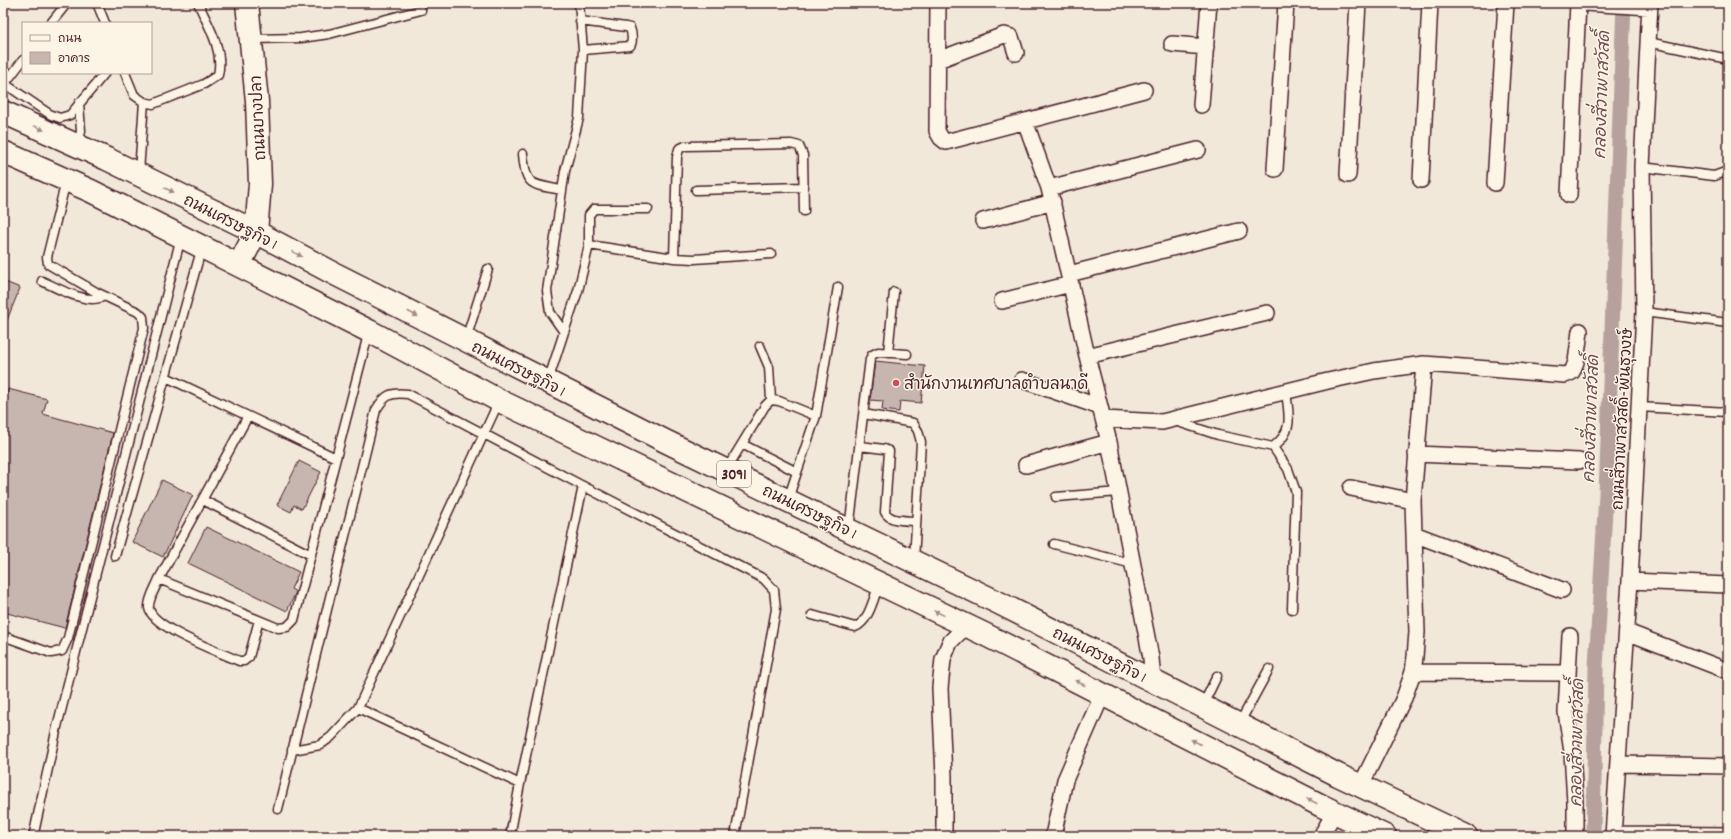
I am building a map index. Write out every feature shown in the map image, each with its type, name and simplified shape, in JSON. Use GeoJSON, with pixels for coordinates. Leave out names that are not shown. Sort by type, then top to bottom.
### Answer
{"type":"FeatureCollection","features":[{"type":"Feature","properties":{"kind":"main road","name":"ถนนบางปลา"},"geometry":{"type":"LineString","coordinates":[[247,3],[257,101],[260,184],[256,232]]}},
{"type":"Feature","properties":{"kind":"main road","name":"ถนนเศรษฐกิจ 1"},"geometry":{"type":"LineString","coordinates":[[3,112],[78,146],[256,232],[333,273],[548,382],[914,561],[1360,785],[1466,836]]}},
{"type":"Feature","properties":{"kind":"main road","name":"3091"},"geometry":{"type":"LineString","coordinates":[[3,152],[91,191],[369,331],[500,401],[966,626],[1385,836]]}},
{"type":"Feature","properties":{"kind":"main road"},"geometry":{"type":"LineString","coordinates":[[239,265],[256,232]]}},
{"type":"Feature","properties":{"kind":"main road"},"geometry":{"type":"LineString","coordinates":[[316,304],[333,273]]}},
{"type":"Feature","properties":{"kind":"street"},"geometry":{"type":"LineString","coordinates":[[938,3],[937,131],[941,138],[946,142],[1144,90]]}},
{"type":"Feature","properties":{"kind":"street"},"geometry":{"type":"LineString","coordinates":[[1201,105],[1209,3]]}},
{"type":"Feature","properties":{"kind":"street"},"geometry":{"type":"LineString","coordinates":[[1274,170],[1286,3]]}},
{"type":"Feature","properties":{"kind":"street"},"geometry":{"type":"LineString","coordinates":[[1348,176],[1358,3]]}},
{"type":"Feature","properties":{"kind":"street"},"geometry":{"type":"LineString","coordinates":[[1421,180],[1430,3]]}},
{"type":"Feature","properties":{"kind":"street"},"geometry":{"type":"LineString","coordinates":[[1495,183],[1506,3]]}},
{"type":"Feature","properties":{"kind":"street"},"geometry":{"type":"LineString","coordinates":[[1569,194],[1578,3]]}},
{"type":"Feature","properties":{"kind":"street"},"geometry":{"type":"LineString","coordinates":[[1585,3],[1646,6]]}},
{"type":"Feature","properties":{"kind":"street","name":"ถนนสี่วาพาสวัสดิ์-พันธุวงษ์"},"geometry":{"type":"LineString","coordinates":[[1613,835],[1627,632],[1644,312],[1642,167],[1648,42],[1646,6]]}},
{"type":"Feature","properties":{"kind":"street"},"geometry":{"type":"LineString","coordinates":[[938,60],[1004,35],[1011,37],[1016,53]]}},
{"type":"Feature","properties":{"kind":"street"},"geometry":{"type":"LineString","coordinates":[[1172,44],[1206,47]]}},
{"type":"Feature","properties":{"kind":"street"},"geometry":{"type":"LineString","coordinates":[[1025,121],[1053,202],[1087,356],[1109,442],[1151,658],[1153,681]]}},
{"type":"Feature","properties":{"kind":"street"},"geometry":{"type":"LineString","coordinates":[[1049,188],[1198,150]]}},
{"type":"Feature","properties":{"kind":"street"},"geometry":{"type":"LineString","coordinates":[[983,221],[1053,202]]}},
{"type":"Feature","properties":{"kind":"street"},"geometry":{"type":"LineString","coordinates":[[1002,301],[1070,279],[1239,231]]}},
{"type":"Feature","properties":{"kind":"street"},"geometry":{"type":"LineString","coordinates":[[1087,356],[1267,312]]}},
{"type":"Feature","properties":{"kind":"street"},"geometry":{"type":"LineString","coordinates":[[1022,380],[1101,413],[1155,422],[1173,420],[1374,371],[1424,364],[1565,375],[1572,372],[1576,362],[1580,331]]}},
{"type":"Feature","properties":{"kind":"street"},"geometry":{"type":"LineString","coordinates":[[1360,785],[1404,698],[1413,672],[1417,632],[1413,501],[1424,364]]}},
{"type":"Feature","properties":{"kind":"street"},"geometry":{"type":"LineString","coordinates":[[1026,465],[1109,442]]}},
{"type":"Feature","properties":{"kind":"street"},"geometry":{"type":"LineString","coordinates":[[1416,454],[1578,461]]}},
{"type":"Feature","properties":{"kind":"street"},"geometry":{"type":"LineString","coordinates":[[1352,488],[1413,501]]}},
{"type":"Feature","properties":{"kind":"street"},"geometry":{"type":"LineString","coordinates":[[1414,534],[1562,590]]}},
{"type":"Feature","properties":{"kind":"street"},"geometry":{"type":"LineString","coordinates":[[1630,581],[1728,585]]}},
{"type":"Feature","properties":{"kind":"street"},"geometry":{"type":"LineString","coordinates":[[944,836],[944,777],[940,688],[943,659],[950,642],[966,626]]}},
{"type":"Feature","properties":{"kind":"street"},"geometry":{"type":"LineString","coordinates":[[1627,632],[1728,671]]}},
{"type":"Feature","properties":{"kind":"street"},"geometry":{"type":"LineString","coordinates":[[1570,636],[1566,712],[1572,752],[1575,802],[1575,836]]}},
{"type":"Feature","properties":{"kind":"street"},"geometry":{"type":"LineString","coordinates":[[1413,672],[1567,673]]}},
{"type":"Feature","properties":{"kind":"street"},"geometry":{"type":"LineString","coordinates":[[1053,836],[1064,780],[1102,695]]}},
{"type":"Feature","properties":{"kind":"street"},"geometry":{"type":"LineString","coordinates":[[1619,764],[1728,766]]}},
{"type":"Feature","properties":{"kind":"street"},"geometry":{"type":"LineString","coordinates":[[1321,836],[1335,812]]}},
{"type":"Feature","properties":{"kind":"street"},"geometry":{"type":"LineString","coordinates":[[1613,835],[1728,835]]}},
{"type":"Feature","properties":{"kind":"lane"},"geometry":{"type":"LineString","coordinates":[[52,22],[66,3]]}},
{"type":"Feature","properties":{"kind":"lane"},"geometry":{"type":"LineString","coordinates":[[97,3],[105,22]]}},
{"type":"Feature","properties":{"kind":"lane"},"geometry":{"type":"LineString","coordinates":[[125,74],[134,95],[144,102],[153,104],[204,84],[218,75],[220,64],[218,50],[198,3]]}},
{"type":"Feature","properties":{"kind":"lane"},"geometry":{"type":"LineString","coordinates":[[564,332],[550,312],[548,291],[565,171],[579,118],[583,50],[579,3]]}},
{"type":"Feature","properties":{"kind":"lane"},"geometry":{"type":"LineString","coordinates":[[251,39],[301,38],[329,34],[421,10]]}},
{"type":"Feature","properties":{"kind":"lane"},"geometry":{"type":"LineString","coordinates":[[580,21],[626,27],[630,28],[632,32],[632,44],[630,46],[583,50]]}},
{"type":"Feature","properties":{"kind":"lane"},"geometry":{"type":"LineString","coordinates":[[1648,42],[1728,59]]}},
{"type":"Feature","properties":{"kind":"lane"},"geometry":{"type":"LineString","coordinates":[[22,61],[4,85],[51,115],[60,118],[70,115],[104,74]]}},
{"type":"Feature","properties":{"kind":"lane"},"geometry":{"type":"LineString","coordinates":[[139,175],[144,102]]}},
{"type":"Feature","properties":{"kind":"lane"},"geometry":{"type":"LineString","coordinates":[[78,146],[81,131],[79,103]]}},
{"type":"Feature","properties":{"kind":"lane"},"geometry":{"type":"LineString","coordinates":[[674,258],[677,158],[679,149],[685,146],[791,144],[799,146],[803,155],[804,211]]}},
{"type":"Feature","properties":{"kind":"lane"},"geometry":{"type":"LineString","coordinates":[[524,154],[525,173],[530,181],[539,186],[562,190]]}},
{"type":"Feature","properties":{"kind":"lane"},"geometry":{"type":"LineString","coordinates":[[1642,167],[1714,176],[1728,171]]}},
{"type":"Feature","properties":{"kind":"lane"},"geometry":{"type":"LineString","coordinates":[[3,636],[51,653],[62,651],[68,638],[144,328],[143,317],[138,312],[104,296],[48,264],[47,257],[66,180]]}},
{"type":"Feature","properties":{"kind":"lane"},"geometry":{"type":"LineString","coordinates":[[696,190],[804,187]]}},
{"type":"Feature","properties":{"kind":"lane"},"geometry":{"type":"LineString","coordinates":[[548,382],[578,291],[588,245],[589,215],[594,209],[648,209]]}},
{"type":"Feature","properties":{"kind":"lane"},"geometry":{"type":"LineString","coordinates":[[34,833],[57,727],[181,236]]}},
{"type":"Feature","properties":{"kind":"lane"},"geometry":{"type":"LineString","coordinates":[[588,245],[674,258],[694,259],[771,254]]}},
{"type":"Feature","properties":{"kind":"lane"},"geometry":{"type":"LineString","coordinates":[[115,556],[202,247]]}},
{"type":"Feature","properties":{"kind":"lane"},"geometry":{"type":"LineString","coordinates":[[466,340],[488,269]]}},
{"type":"Feature","properties":{"kind":"lane"},"geometry":{"type":"LineString","coordinates":[[42,281],[82,298],[92,300],[100,299],[104,296]]}},
{"type":"Feature","properties":{"kind":"lane"},"geometry":{"type":"LineString","coordinates":[[787,500],[816,416],[838,287]]}},
{"type":"Feature","properties":{"kind":"lane"},"geometry":{"type":"LineString","coordinates":[[888,352],[894,292]]}},
{"type":"Feature","properties":{"kind":"lane"},"geometry":{"type":"LineString","coordinates":[[1644,312],[1728,323]]}},
{"type":"Feature","properties":{"kind":"lane"},"geometry":{"type":"LineString","coordinates":[[159,579],[278,628],[287,627],[294,620],[369,331]]}},
{"type":"Feature","properties":{"kind":"lane"},"geometry":{"type":"LineString","coordinates":[[726,470],[770,400],[769,367],[760,346]]}},
{"type":"Feature","properties":{"kind":"lane"},"geometry":{"type":"LineString","coordinates":[[849,530],[872,354],[878,352],[888,352],[907,354]]}},
{"type":"Feature","properties":{"kind":"lane"},"geometry":{"type":"LineString","coordinates":[[166,377],[336,458]]}},
{"type":"Feature","properties":{"kind":"lane"},"geometry":{"type":"LineString","coordinates":[[278,808],[376,410],[383,398],[397,392],[408,394],[582,486],[764,578],[774,590],[776,609],[735,836]]}},
{"type":"Feature","properties":{"kind":"lane"},"geometry":{"type":"LineString","coordinates":[[1273,447],[1282,440],[1287,431],[1289,422],[1286,392]]}},
{"type":"Feature","properties":{"kind":"lane"},"geometry":{"type":"LineString","coordinates":[[770,400],[779,401],[816,416]]}},
{"type":"Feature","properties":{"kind":"lane"},"geometry":{"type":"LineString","coordinates":[[292,750],[320,745],[331,737],[358,708],[500,401]]}},
{"type":"Feature","properties":{"kind":"lane"},"geometry":{"type":"LineString","coordinates":[[1639,407],[1728,412]]}},
{"type":"Feature","properties":{"kind":"lane"},"geometry":{"type":"LineString","coordinates":[[864,414],[913,423],[918,431],[921,442],[914,561]]}},
{"type":"Feature","properties":{"kind":"lane"},"geometry":{"type":"LineString","coordinates":[[248,416],[159,579],[150,600],[149,608],[151,614],[168,629],[238,661],[244,661],[249,657],[260,620]]}},
{"type":"Feature","properties":{"kind":"lane"},"geometry":{"type":"LineString","coordinates":[[1173,420],[1218,435],[1273,447],[1288,469],[1296,492],[1292,608]]}},
{"type":"Feature","properties":{"kind":"lane"},"geometry":{"type":"LineString","coordinates":[[742,444],[797,472]]}},
{"type":"Feature","properties":{"kind":"lane"},"geometry":{"type":"LineString","coordinates":[[860,446],[884,449],[889,452],[885,512],[892,519],[916,521]]}},
{"type":"Feature","properties":{"kind":"lane"},"geometry":{"type":"LineString","coordinates":[[510,836],[582,486]]}},
{"type":"Feature","properties":{"kind":"lane"},"geometry":{"type":"LineString","coordinates":[[1056,497],[1118,492]]}},
{"type":"Feature","properties":{"kind":"lane"},"geometry":{"type":"LineString","coordinates":[[203,500],[311,555]]}},
{"type":"Feature","properties":{"kind":"lane"},"geometry":{"type":"LineString","coordinates":[[1054,544],[1133,564]]}},
{"type":"Feature","properties":{"kind":"lane"},"geometry":{"type":"LineString","coordinates":[[812,615],[855,627],[860,625],[865,619],[879,584]]}},
{"type":"Feature","properties":{"kind":"lane"},"geometry":{"type":"LineString","coordinates":[[1239,724],[1269,669]]}},
{"type":"Feature","properties":{"kind":"lane"},"geometry":{"type":"LineString","coordinates":[[1202,706],[1217,676]]}},
{"type":"Feature","properties":{"kind":"lane"},"geometry":{"type":"LineString","coordinates":[[358,708],[520,784]]}},
{"type":"Feature","properties":{"kind":"building"},"geometry":{"type":"Polygon","coordinates":[[[3,281],[20,288],[3,330],[3,281]]]}},
{"type":"Feature","properties":{"kind":"building","name":"สำนักงานเทศบาลตำบลนาดี"},"geometry":{"type":"Polygon","coordinates":[[[875,361],[925,366],[921,403],[900,401],[899,412],[882,410],[883,401],[870,400],[875,361]]]}},
{"type":"Feature","properties":{"kind":"building"},"geometry":{"type":"Polygon","coordinates":[[[8,389],[47,399],[43,414],[113,433],[65,628],[3,612],[3,409],[8,389]]]}},
{"type":"Feature","properties":{"kind":"building"},"geometry":{"type":"Polygon","coordinates":[[[299,461],[321,472],[302,509],[294,505],[291,512],[277,505],[299,461]]]}},
{"type":"Feature","properties":{"kind":"building"},"geometry":{"type":"Polygon","coordinates":[[[162,480],[193,495],[163,557],[132,542],[162,480]]]}},
{"type":"Feature","properties":{"kind":"building"},"geometry":{"type":"Polygon","coordinates":[[[206,527],[299,572],[291,589],[296,592],[287,611],[188,563],[206,527]]]}},
{"type":"Feature","properties":{"kind":"waterway","name":"คลองสี่วาพาสวัสดิ์"},"geometry":{"type":"LineString","coordinates":[[1593,836],[1596,666],[1606,494],[1624,3]]}},
{"type":"Feature","properties":{"kind":"place","name":"สำนักงานเทศบาลตำบลนาดี"},"geometry":{"type":"Point","coordinates":[896,383]}}]}
